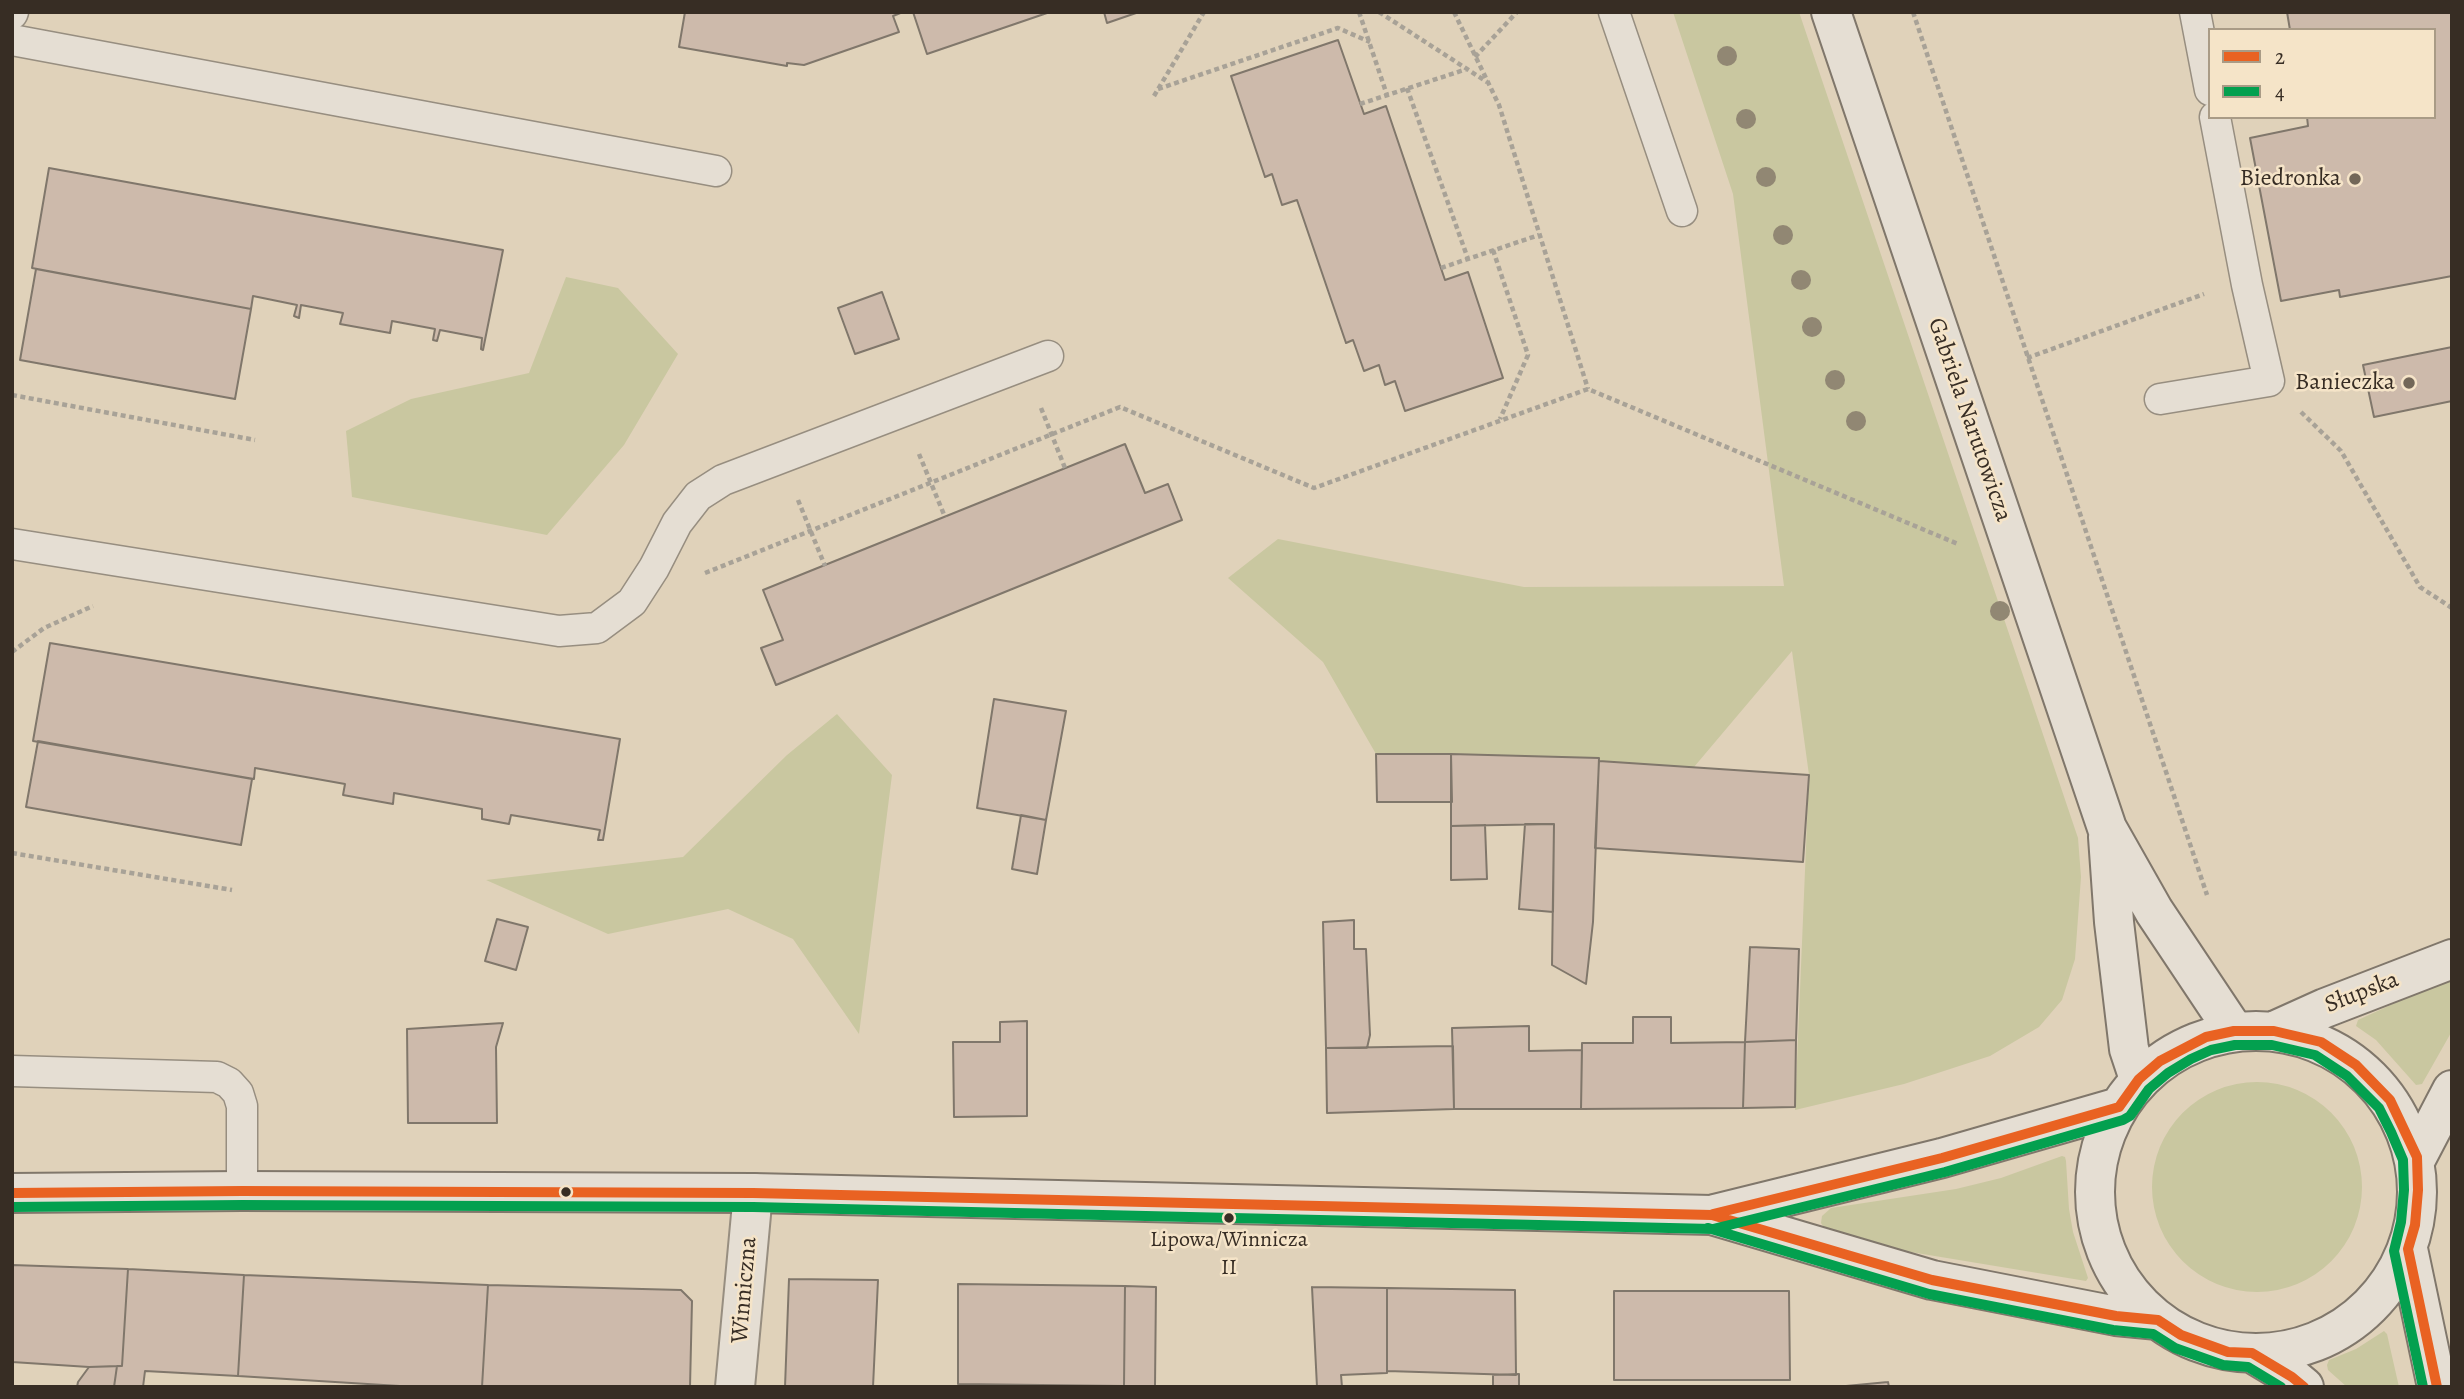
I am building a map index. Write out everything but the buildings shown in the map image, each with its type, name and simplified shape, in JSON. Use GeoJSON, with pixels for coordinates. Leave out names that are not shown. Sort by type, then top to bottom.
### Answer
{"type":"FeatureCollection","features":[{"type":"Feature","properties":{"kind":"street","name":"Gabriela Narutowicza"},"geometry":{"type":"LineString","coordinates":[[1831,12],[2107,828],[2154,911],[2234,1031]]}},
{"type":"Feature","properties":{"kind":"street","name":"Gabriela Narutowicza"},"geometry":{"type":"LineString","coordinates":[[2107,828],[2114,922],[2129,1049],[2129,1093]]}},
{"type":"Feature","properties":{"kind":"street","name":"Słupska"},"geometry":{"type":"LineString","coordinates":[[2274,1031],[2452,958]]}},
{"type":"Feature","properties":{"kind":"street"},"geometry":{"type":"LineString","coordinates":[[2234,1031],[2274,1031],[2321,1042],[2356,1065],[2390,1100],[2417,1157],[2415,1225],[2408,1249],[2389,1287],[2363,1314],[2323,1340],[2293,1349],[2252,1353],[2228,1352],[2181,1335],[2158,1320],[2132,1295],[2114,1270],[2099,1227],[2095,1182],[2101,1147],[2129,1093],[2160,1061],[2206,1037],[2234,1031]]}},
{"type":"Feature","properties":{"kind":"street"},"geometry":{"type":"LineString","coordinates":[[2417,1157],[2452,1090]]}},
{"type":"Feature","properties":{"kind":"street"},"geometry":{"type":"LineString","coordinates":[[12,1194],[242,1191],[753,1193],[1712,1214],[1942,1158],[2129,1093]]}},
{"type":"Feature","properties":{"kind":"street","name":"Winniczna"},"geometry":{"type":"LineString","coordinates":[[736,1387],[753,1193]]}},
{"type":"Feature","properties":{"kind":"street"},"geometry":{"type":"LineString","coordinates":[[1712,1214],[1932,1280],[2116,1317],[2158,1320]]}},
{"type":"Feature","properties":{"kind":"street"},"geometry":{"type":"LineString","coordinates":[[2408,1249],[2437,1387]]}},
{"type":"Feature","properties":{"kind":"street"},"geometry":{"type":"LineString","coordinates":[[2252,1353],[2304,1387]]}},
{"type":"Feature","properties":{"kind":"lane"},"geometry":{"type":"LineString","coordinates":[[1614,12],[1682,211]]}},
{"type":"Feature","properties":{"kind":"lane"},"geometry":{"type":"LineString","coordinates":[[2195,12],[2208,80]]}},
{"type":"Feature","properties":{"kind":"lane"},"geometry":{"type":"LineString","coordinates":[[12,40],[716,171]]}},
{"type":"Feature","properties":{"kind":"lane"},"geometry":{"type":"LineString","coordinates":[[2160,399],[2269,381],[2215,119]]}},
{"type":"Feature","properties":{"kind":"lane"},"geometry":{"type":"LineString","coordinates":[[12,544],[559,631],[597,628],[632,601],[654,568],[677,523],[698,496],[723,480],[1036,361]]}},
{"type":"Feature","properties":{"kind":"lane"},"geometry":{"type":"LineString","coordinates":[[12,1071],[217,1077],[229,1083],[238,1093],[242,1106],[242,1191]]}},
{"type":"Feature","properties":{"kind":"path"},"geometry":{"type":"LineString","coordinates":[[1154,96],[1204,12]]}},
{"type":"Feature","properties":{"kind":"path"},"geometry":{"type":"LineString","coordinates":[[1359,12],[1387,95]]}},
{"type":"Feature","properties":{"kind":"path"},"geometry":{"type":"LineString","coordinates":[[1379,12],[1488,82]]}},
{"type":"Feature","properties":{"kind":"path"},"geometry":{"type":"LineString","coordinates":[[1454,12],[1499,105],[1588,389]]}},
{"type":"Feature","properties":{"kind":"path"},"geometry":{"type":"LineString","coordinates":[[1475,57],[1517,12]]}},
{"type":"Feature","properties":{"kind":"path"},"geometry":{"type":"LineString","coordinates":[[1913,12],[2207,896]]}},
{"type":"Feature","properties":{"kind":"path"},"geometry":{"type":"LineString","coordinates":[[1158,89],[1338,28],[1370,42]]}},
{"type":"Feature","properties":{"kind":"path"},"geometry":{"type":"LineString","coordinates":[[1360,104],[1467,69]]}},
{"type":"Feature","properties":{"kind":"path"},"geometry":{"type":"LineString","coordinates":[[1407,88],[1468,259]]}},
{"type":"Feature","properties":{"kind":"path"},"geometry":{"type":"LineString","coordinates":[[1441,268],[1539,235]]}},
{"type":"Feature","properties":{"kind":"path"},"geometry":{"type":"LineString","coordinates":[[1493,250],[1528,355],[1499,419]]}},
{"type":"Feature","properties":{"kind":"path"},"geometry":{"type":"LineString","coordinates":[[2027,358],[2217,289],[2248,285]]}},
{"type":"Feature","properties":{"kind":"path"},"geometry":{"type":"LineString","coordinates":[[1036,361],[1051,433],[1065,468]]}},
{"type":"Feature","properties":{"kind":"path"},"geometry":{"type":"LineString","coordinates":[[2269,381],[2341,451],[2420,587],[2452,608]]}},
{"type":"Feature","properties":{"kind":"path"},"geometry":{"type":"LineString","coordinates":[[632,601],[1120,407],[1314,488],[1588,389],[1962,546]]}},
{"type":"Feature","properties":{"kind":"path"},"geometry":{"type":"LineString","coordinates":[[12,395],[255,440]]}},
{"type":"Feature","properties":{"kind":"path"},"geometry":{"type":"LineString","coordinates":[[900,412],[945,517]]}},
{"type":"Feature","properties":{"kind":"path"},"geometry":{"type":"LineString","coordinates":[[781,457],[825,566]]}},
{"type":"Feature","properties":{"kind":"path"},"geometry":{"type":"LineString","coordinates":[[12,652],[44,628],[103,601]]}},
{"type":"Feature","properties":{"kind":"path"},"geometry":{"type":"LineString","coordinates":[[12,853],[232,891]]}},
{"type":"Feature","properties":{"kind":"shaded area"},"geometry":{"type":"Polygon","coordinates":[[[1673,12],[1799,12],[2078,838],[2081,877],[2075,959],[2062,1000],[2039,1027],[1990,1056],[1904,1084],[1795,1110],[1809,775],[1792,651],[1694,767],[1451,754],[1376,754],[1323,662],[1228,578],[1278,539],[1524,587],[1784,586],[1733,194],[1673,12]]]}},
{"type":"Feature","properties":{"kind":"shaded area"},"geometry":{"type":"Polygon","coordinates":[[[566,277],[618,288],[678,354],[624,445],[547,535],[352,497],[346,431],[411,399],[529,373],[566,277]]]}},
{"type":"Feature","properties":{"kind":"shaded area"},"geometry":{"type":"Polygon","coordinates":[[[837,714],[892,775],[859,1034],[793,939],[728,909],[608,934],[486,880],[683,857],[787,755],[837,714]]]}},
{"type":"Feature","properties":{"kind":"shaded area"},"geometry":{"type":"Polygon","coordinates":[[[2447,979],[2452,980],[2452,1031],[2422,1084],[2416,1085],[2376,1040],[2356,1026],[2358,1020],[2447,979]]]}},
{"type":"Feature","properties":{"kind":"shaded area"},"geometry":{"type":"Polygon","coordinates":[[[2257,1082],[2278,1084],[2297,1090],[2316,1099],[2332,1112],[2345,1128],[2354,1147],[2360,1166],[2360,1208],[2354,1227],[2345,1246],[2332,1262],[2316,1275],[2297,1284],[2278,1290],[2257,1292],[2236,1290],[2217,1284],[2198,1275],[2182,1262],[2169,1246],[2160,1227],[2154,1208],[2152,1187],[2154,1166],[2160,1147],[2169,1128],[2182,1112],[2198,1099],[2217,1090],[2236,1084],[2257,1082]]]}},
{"type":"Feature","properties":{"kind":"shaded area"},"geometry":{"type":"Polygon","coordinates":[[[2062,1156],[2066,1161],[2073,1232],[2088,1278],[2086,1281],[1832,1239],[1821,1223],[1822,1216],[1831,1208],[1956,1189],[2001,1178],[2062,1156]]]}},
{"type":"Feature","properties":{"kind":"shaded area"},"geometry":{"type":"Polygon","coordinates":[[[2384,1331],[2387,1334],[2399,1387],[2347,1387],[2328,1370],[2329,1360],[2356,1349],[2384,1331]]]}},
{"type":"Feature","properties":{"kind":"transit line","name":"2"},"geometry":{"type":"LineString","coordinates":[[2119,1107],[2139,1079],[2160,1061],[2206,1037],[2234,1031],[2274,1031],[2321,1042],[2356,1065],[2390,1100],[2417,1157],[2415,1225],[2408,1249],[2437,1387]]}},
{"type":"Feature","properties":{"kind":"transit line","name":"4"},"geometry":{"type":"LineString","coordinates":[[12,1207],[753,1207],[1713,1229],[1945,1172],[2123,1120],[2130,1116],[2149,1089],[2191,1059],[2211,1050],[2235,1045],[2272,1045],[2315,1055],[2347,1076],[2379,1108],[2391,1132],[2403,1160],[2404,1190],[2401,1222],[2394,1251],[2423,1387]]}},
{"type":"Feature","properties":{"kind":"transit line","name":"2"},"geometry":{"type":"LineString","coordinates":[[1713,1214],[1942,1158],[2119,1107]]}},
{"type":"Feature","properties":{"kind":"transit line","name":"2"},"geometry":{"type":"LineString","coordinates":[[12,1193],[753,1193],[1712,1215],[1932,1280],[2116,1316],[2158,1320],[2181,1335],[2228,1352],[2252,1353],[2304,1387]]}},
{"type":"Feature","properties":{"kind":"transit line","name":"4"},"geometry":{"type":"LineString","coordinates":[[1708,1228],[1929,1294],[2113,1330],[2153,1334],[2175,1348],[2223,1365],[2248,1367],[2281,1387]]}},
{"type":"Feature","properties":{"kind":"place","name":"Biedronka"},"geometry":{"type":"Point","coordinates":[2355,179]}},
{"type":"Feature","properties":{"kind":"place","name":"Banieczka"},"geometry":{"type":"Point","coordinates":[2409,383]}},
{"type":"Feature","properties":{"kind":"place","name":"Lipowa/Winnicza II"},"geometry":{"type":"Point","coordinates":[1229,1218]}}]}
